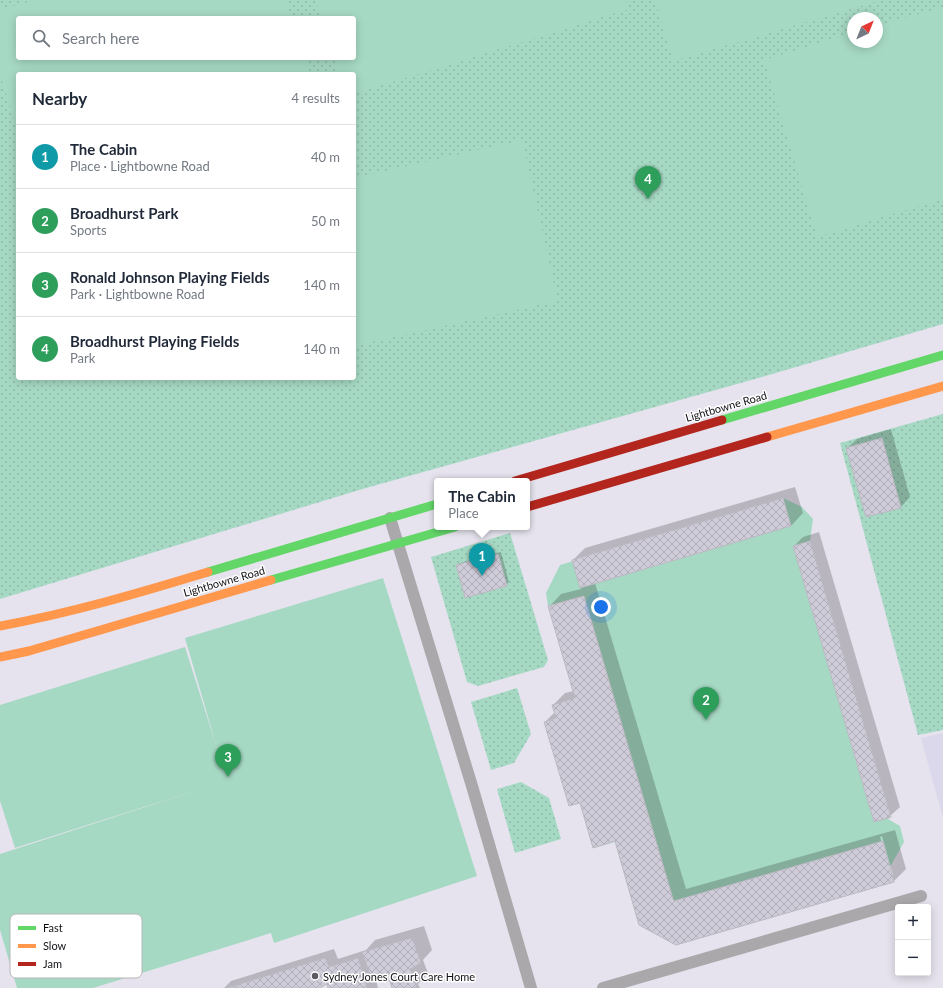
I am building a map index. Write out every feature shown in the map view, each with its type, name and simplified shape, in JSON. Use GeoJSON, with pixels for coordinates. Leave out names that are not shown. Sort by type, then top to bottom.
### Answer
{"type":"FeatureCollection","features":[{"type":"Feature","properties":{"kind":"main road","name":"Lightbowne Road"},"geometry":{"type":"LineString","coordinates":[[525,478],[943,355]]}},
{"type":"Feature","properties":{"kind":"main road"},"geometry":{"type":"LineString","coordinates":[[530,506],[943,386]]}},
{"type":"Feature","properties":{"kind":"main road","name":"Lightbowne Road"},"geometry":{"type":"LineString","coordinates":[[0,626],[44,618],[142,592],[434,505]]}},
{"type":"Feature","properties":{"kind":"main road","name":"Lightbowne Road"},"geometry":{"type":"LineString","coordinates":[[0,657],[29,651],[444,530]]}},
{"type":"Feature","properties":{"kind":"lane"},"geometry":{"type":"LineString","coordinates":[[390,518],[472,786],[531,988]]}},
{"type":"Feature","properties":{"kind":"lane"},"geometry":{"type":"LineString","coordinates":[[603,988],[921,896]]}},
{"type":"Feature","properties":{"kind":"shaded area"},"geometry":{"type":"Polygon","coordinates":[[[943,733],[943,818],[921,738],[943,733]]]}},
{"type":"Feature","properties":{"kind":"green space"},"geometry":{"type":"Polygon","coordinates":[[[0,0],[943,0],[943,324],[762,377],[366,488],[0,599],[0,0]]]}},
{"type":"Feature","properties":{"kind":"green space"},"geometry":{"type":"Polygon","coordinates":[[[34,0],[286,0],[290,16],[16,16],[16,60],[305,60],[308,72],[16,72],[16,126],[0,74],[0,10],[34,0]]]}},
{"type":"Feature","properties":{"kind":"green space"},"geometry":{"type":"Polygon","coordinates":[[[316,0],[626,0],[629,9],[356,93],[356,72],[338,72],[335,60],[356,60],[356,16],[320,16],[316,0]]]}},
{"type":"Feature","properties":{"kind":"green space"},"geometry":{"type":"Polygon","coordinates":[[[655,0],[882,0],[673,61],[655,0]]]}},
{"type":"Feature","properties":{"kind":"green space"},"geometry":{"type":"Polygon","coordinates":[[[943,7],[943,199],[817,237],[764,60],[847,35],[847,48],[883,48],[883,24],[943,7]]]}},
{"type":"Feature","properties":{"kind":"green space"},"geometry":{"type":"Polygon","coordinates":[[[522,140],[558,301],[356,346],[356,178],[522,140]]]}},
{"type":"Feature","properties":{"kind":"green space"},"geometry":{"type":"Polygon","coordinates":[[[943,414],[943,730],[918,735],[840,443],[943,414]]]}},
{"type":"Feature","properties":{"kind":"green space"},"geometry":{"type":"Polygon","coordinates":[[[783,498],[802,507],[813,519],[810,541],[891,817],[888,819],[900,826],[904,842],[890,867],[894,882],[676,945],[639,925],[615,842],[593,848],[580,803],[569,806],[544,722],[556,718],[552,705],[575,698],[548,606],[546,593],[560,565],[783,498]]]}},
{"type":"Feature","properties":{"kind":"green space"},"geometry":{"type":"Polygon","coordinates":[[[510,533],[548,660],[544,667],[478,686],[467,682],[431,557],[510,533]]]}},
{"type":"Feature","properties":{"kind":"green space"},"geometry":{"type":"Polygon","coordinates":[[[383,578],[477,876],[274,943],[271,933],[142,973],[142,914],[10,914],[10,964],[0,930],[0,854],[207,787],[15,848],[0,801],[0,705],[185,647],[217,748],[185,638],[383,578]]]}},
{"type":"Feature","properties":{"kind":"green space"},"geometry":{"type":"Polygon","coordinates":[[[517,688],[531,734],[514,763],[491,770],[471,702],[517,688]]]}},
{"type":"Feature","properties":{"kind":"green space"},"geometry":{"type":"Polygon","coordinates":[[[521,782],[549,798],[561,839],[515,853],[497,789],[521,782]]]}},
{"type":"Feature","properties":{"kind":"green space"},"geometry":{"type":"Polygon","coordinates":[[[14,978],[125,978],[93,988],[17,988],[14,978]]]}},
{"type":"Feature","properties":{"kind":"building"},"geometry":{"type":"Polygon","coordinates":[[[882,438],[901,508],[866,517],[846,448],[882,438]]]}},
{"type":"Feature","properties":{"kind":"building"},"geometry":{"type":"Polygon","coordinates":[[[783,498],[791,526],[580,588],[572,560],[783,498]]]}},
{"type":"Feature","properties":{"kind":"building"},"geometry":{"type":"Polygon","coordinates":[[[810,541],[891,817],[874,822],[793,546],[810,541]]]}},
{"type":"Feature","properties":{"kind":"building"},"geometry":{"type":"Polygon","coordinates":[[[498,554],[507,586],[465,598],[456,565],[498,554]]]}},
{"type":"Feature","properties":{"kind":"building"},"geometry":{"type":"Polygon","coordinates":[[[584,596],[674,901],[883,841],[894,882],[676,945],[639,925],[615,841],[593,848],[580,803],[569,806],[544,722],[556,718],[552,705],[575,698],[548,606],[584,596]]]}},
{"type":"Feature","properties":{"kind":"building"},"geometry":{"type":"Polygon","coordinates":[[[412,938],[421,963],[410,969],[417,986],[414,988],[392,988],[390,981],[383,980],[382,974],[371,977],[362,952],[412,938]]]}},
{"type":"Feature","properties":{"kind":"building","name":"Sydney Jones Court Care Home"},"geometry":{"type":"Polygon","coordinates":[[[325,958],[329,967],[358,958],[367,988],[328,988],[327,984],[320,988],[227,988],[325,958]]]}},
{"type":"Feature","properties":{"kind":"traffic: fast"},"geometry":{"type":"LineString","coordinates":[[722,420],[943,355]]}},
{"type":"Feature","properties":{"kind":"traffic: fast"},"geometry":{"type":"LineString","coordinates":[[208,572],[434,505]]}},
{"type":"Feature","properties":{"kind":"traffic: fast"},"geometry":{"type":"LineString","coordinates":[[271,580],[445,530]]}},
{"type":"Feature","properties":{"kind":"traffic: slow"},"geometry":{"type":"LineString","coordinates":[[767,437],[943,386]]}},
{"type":"Feature","properties":{"kind":"traffic: slow"},"geometry":{"type":"LineString","coordinates":[[0,626],[79,609],[208,572]]}},
{"type":"Feature","properties":{"kind":"traffic: slow"},"geometry":{"type":"LineString","coordinates":[[0,657],[29,651],[271,580]]}},
{"type":"Feature","properties":{"kind":"traffic: jam"},"geometry":{"type":"LineString","coordinates":[[525,478],[722,420]]}},
{"type":"Feature","properties":{"kind":"traffic: jam"},"geometry":{"type":"LineString","coordinates":[[530,506],[767,437]]}},
{"type":"Feature","properties":{"kind":"place","name":"Broadhurst Playing Fields"},"geometry":{"type":"Point","coordinates":[648,199]}},
{"type":"Feature","properties":{"kind":"place","name":"The Cabin"},"geometry":{"type":"Point","coordinates":[482,576]}},
{"type":"Feature","properties":{"kind":"place","name":"Broadhurst Park"},"geometry":{"type":"Point","coordinates":[706,720]}},
{"type":"Feature","properties":{"kind":"place","name":"Ronald Johnson Playing Fields"},"geometry":{"type":"Point","coordinates":[228,777]}},
{"type":"Feature","properties":{"kind":"place","name":"Sydney Jones Court Care Home"},"geometry":{"type":"Point","coordinates":[315,976]}}]}
